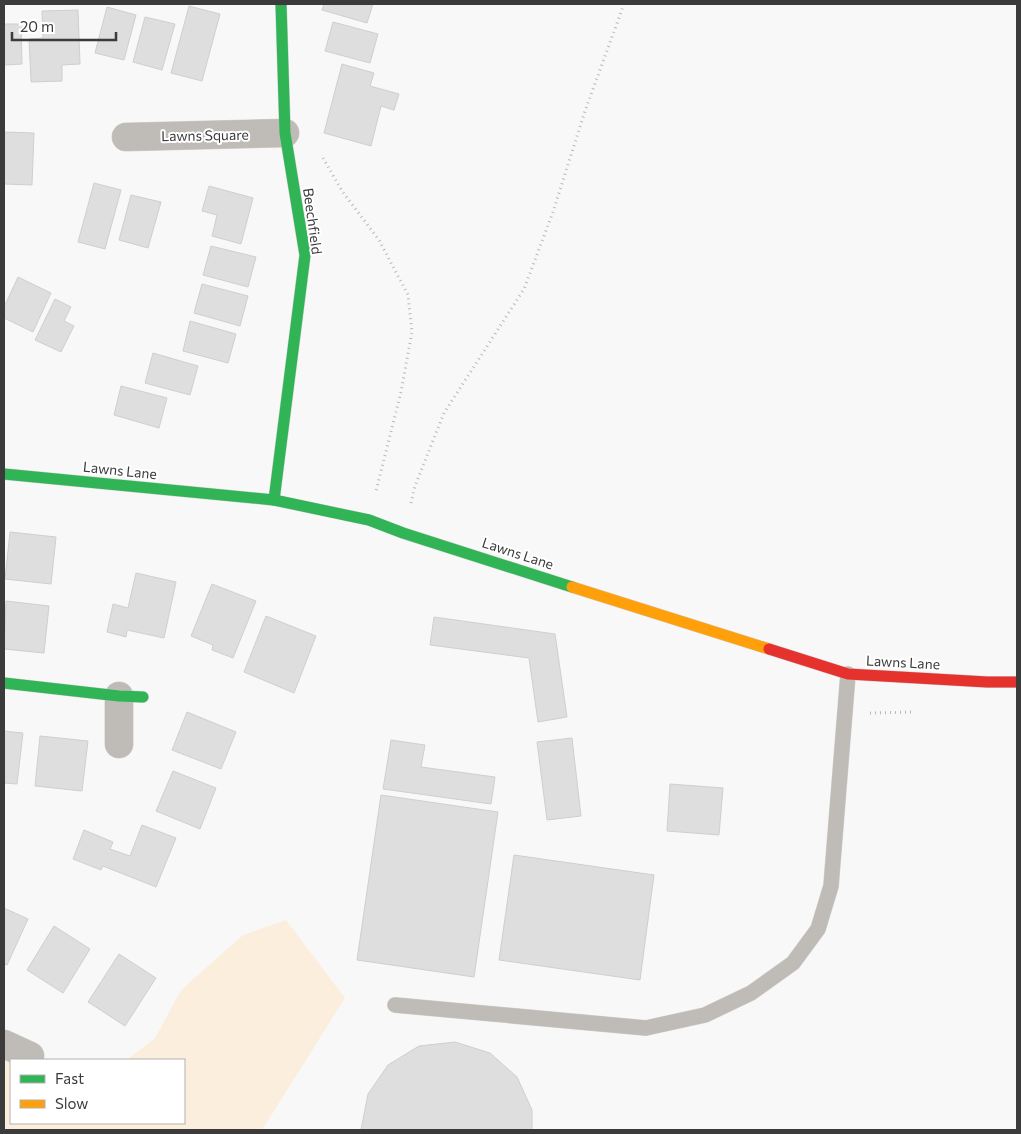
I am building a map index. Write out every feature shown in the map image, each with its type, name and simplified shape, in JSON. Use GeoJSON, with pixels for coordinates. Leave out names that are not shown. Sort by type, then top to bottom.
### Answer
{"type":"FeatureCollection","features":[{"type":"Feature","properties":{"kind":"street","name":"Beechfield"},"geometry":{"type":"LineString","coordinates":[[274,500],[284,437],[305,255],[285,132],[281,4]]}},
{"type":"Feature","properties":{"kind":"street","name":"Lawns Square"},"geometry":{"type":"LineString","coordinates":[[126,137],[285,132]]}},
{"type":"Feature","properties":{"kind":"street","name":"Lawns Lane"},"geometry":{"type":"LineString","coordinates":[[4,474],[274,500],[369,520],[403,533],[848,674],[1017,682]]}},
{"type":"Feature","properties":{"kind":"street"},"geometry":{"type":"LineString","coordinates":[[4,683],[131,697],[119,744]]}},
{"type":"Feature","properties":{"kind":"street"},"geometry":{"type":"LineString","coordinates":[[4,1044],[30,1056]]}},
{"type":"Feature","properties":{"kind":"lane"},"geometry":{"type":"LineString","coordinates":[[395,1005],[646,1028],[706,1015],[751,993],[793,963],[818,929],[831,886],[848,674]]}},
{"type":"Feature","properties":{"kind":"path"},"geometry":{"type":"LineString","coordinates":[[403,533],[415,486],[444,413],[524,289],[553,212],[585,111],[624,4]]}},
{"type":"Feature","properties":{"kind":"path"},"geometry":{"type":"LineString","coordinates":[[320,153],[342,191],[379,240],[408,296],[412,332],[401,392],[369,520]]}},
{"type":"Feature","properties":{"kind":"shaded area"},"geometry":{"type":"Polygon","coordinates":[[[286,920],[345,998],[262,1130],[4,1130],[4,1044],[11,1059],[10,1124],[185,1124],[185,1059],[128,1059],[155,1038],[181,990],[243,935],[286,920]]]}},
{"type":"Feature","properties":{"kind":"building"},"geometry":{"type":"Polygon","coordinates":[[[324,4],[373,4],[367,23],[322,10],[324,4]]]}},
{"type":"Feature","properties":{"kind":"building"},"geometry":{"type":"Polygon","coordinates":[[[189,6],[220,14],[202,81],[171,73],[189,6]]]}},
{"type":"Feature","properties":{"kind":"building"},"geometry":{"type":"Polygon","coordinates":[[[107,7],[136,15],[124,60],[95,53],[107,7]]]}},
{"type":"Feature","properties":{"kind":"building"},"geometry":{"type":"Polygon","coordinates":[[[78,10],[80,64],[62,65],[62,81],[31,82],[29,39],[43,38],[42,11],[78,10]]]}},
{"type":"Feature","properties":{"kind":"building"},"geometry":{"type":"Polygon","coordinates":[[[145,17],[175,24],[162,70],[133,62],[145,17]]]}},
{"type":"Feature","properties":{"kind":"building"},"geometry":{"type":"Polygon","coordinates":[[[333,22],[378,34],[370,63],[325,51],[333,22]]]}},
{"type":"Feature","properties":{"kind":"building"},"geometry":{"type":"Polygon","coordinates":[[[4,24],[21,24],[22,64],[4,65],[4,24]]]}},
{"type":"Feature","properties":{"kind":"building"},"geometry":{"type":"Polygon","coordinates":[[[342,64],[374,73],[370,86],[399,94],[394,110],[381,106],[371,146],[324,133],[342,64]]]}},
{"type":"Feature","properties":{"kind":"building"},"geometry":{"type":"Polygon","coordinates":[[[4,132],[34,133],[32,185],[4,184],[4,132]]]}},
{"type":"Feature","properties":{"kind":"building"},"geometry":{"type":"Polygon","coordinates":[[[94,183],[121,190],[105,249],[78,242],[94,183]]]}},
{"type":"Feature","properties":{"kind":"building"},"geometry":{"type":"Polygon","coordinates":[[[209,186],[253,198],[241,244],[212,236],[217,215],[202,211],[209,186]]]}},
{"type":"Feature","properties":{"kind":"building"},"geometry":{"type":"Polygon","coordinates":[[[131,195],[161,202],[148,248],[119,240],[131,195]]]}},
{"type":"Feature","properties":{"kind":"building"},"geometry":{"type":"Polygon","coordinates":[[[211,246],[256,257],[248,287],[203,275],[211,246]]]}},
{"type":"Feature","properties":{"kind":"building"},"geometry":{"type":"Polygon","coordinates":[[[18,277],[51,293],[33,332],[4,318],[4,307],[18,277]]]}},
{"type":"Feature","properties":{"kind":"building"},"geometry":{"type":"Polygon","coordinates":[[[202,284],[248,296],[240,326],[194,313],[202,284]]]}},
{"type":"Feature","properties":{"kind":"building"},"geometry":{"type":"Polygon","coordinates":[[[55,299],[71,307],[64,321],[74,326],[61,352],[35,340],[55,299]]]}},
{"type":"Feature","properties":{"kind":"building"},"geometry":{"type":"Polygon","coordinates":[[[190,321],[236,334],[228,363],[183,351],[190,321]]]}},
{"type":"Feature","properties":{"kind":"building"},"geometry":{"type":"Polygon","coordinates":[[[153,353],[198,366],[190,395],[145,383],[153,353]]]}},
{"type":"Feature","properties":{"kind":"building"},"geometry":{"type":"Polygon","coordinates":[[[121,386],[167,398],[159,428],[114,415],[121,386]]]}},
{"type":"Feature","properties":{"kind":"building"},"geometry":{"type":"Polygon","coordinates":[[[10,532],[56,537],[51,584],[5,579],[10,532]]]}},
{"type":"Feature","properties":{"kind":"building"},"geometry":{"type":"Polygon","coordinates":[[[136,573],[176,582],[164,638],[127,630],[126,637],[107,632],[113,604],[128,608],[136,573]]]}},
{"type":"Feature","properties":{"kind":"building"},"geometry":{"type":"Polygon","coordinates":[[[212,584],[256,601],[233,658],[212,650],[213,645],[191,636],[212,584]]]}},
{"type":"Feature","properties":{"kind":"building"},"geometry":{"type":"Polygon","coordinates":[[[6,601],[49,606],[44,653],[4,649],[6,601]]]}},
{"type":"Feature","properties":{"kind":"building"},"geometry":{"type":"Polygon","coordinates":[[[266,616],[316,636],[294,693],[244,672],[266,616]]]}},
{"type":"Feature","properties":{"kind":"building"},"geometry":{"type":"Polygon","coordinates":[[[434,617],[555,634],[567,717],[538,722],[529,658],[430,645],[434,617]]]}},
{"type":"Feature","properties":{"kind":"building"},"geometry":{"type":"Polygon","coordinates":[[[187,712],[236,732],[221,769],[172,750],[187,712]]]}},
{"type":"Feature","properties":{"kind":"building"},"geometry":{"type":"Polygon","coordinates":[[[4,731],[23,733],[17,784],[4,783],[4,731]]]}},
{"type":"Feature","properties":{"kind":"building"},"geometry":{"type":"Polygon","coordinates":[[[40,736],[88,741],[82,791],[35,786],[40,736]]]}},
{"type":"Feature","properties":{"kind":"building"},"geometry":{"type":"Polygon","coordinates":[[[572,738],[581,816],[547,820],[537,742],[572,738]]]}},
{"type":"Feature","properties":{"kind":"building"},"geometry":{"type":"Polygon","coordinates":[[[391,740],[425,745],[421,767],[495,777],[491,804],[383,789],[391,740]]]}},
{"type":"Feature","properties":{"kind":"building"},"geometry":{"type":"Polygon","coordinates":[[[173,771],[216,788],[200,829],[156,811],[173,771]]]}},
{"type":"Feature","properties":{"kind":"building"},"geometry":{"type":"Polygon","coordinates":[[[670,784],[723,788],[719,835],[667,831],[670,784]]]}},
{"type":"Feature","properties":{"kind":"building"},"geometry":{"type":"Polygon","coordinates":[[[381,795],[498,812],[474,977],[357,960],[381,795]]]}},
{"type":"Feature","properties":{"kind":"building"},"geometry":{"type":"Polygon","coordinates":[[[142,825],[176,838],[156,887],[103,866],[101,870],[73,859],[84,830],[113,842],[110,849],[130,856],[142,825]]]}},
{"type":"Feature","properties":{"kind":"building"},"geometry":{"type":"Polygon","coordinates":[[[514,855],[654,875],[640,980],[499,960],[514,855]]]}},
{"type":"Feature","properties":{"kind":"building"},"geometry":{"type":"Polygon","coordinates":[[[4,908],[28,919],[7,965],[4,964],[4,908]]]}},
{"type":"Feature","properties":{"kind":"building"},"geometry":{"type":"Polygon","coordinates":[[[54,926],[90,949],[63,993],[27,970],[54,926]]]}},
{"type":"Feature","properties":{"kind":"building"},"geometry":{"type":"Polygon","coordinates":[[[119,954],[156,978],[125,1026],[88,1002],[119,954]]]}},
{"type":"Feature","properties":{"kind":"building"},"geometry":{"type":"Polygon","coordinates":[[[455,1042],[490,1053],[517,1077],[532,1110],[532,1130],[361,1130],[368,1094],[388,1065],[419,1046],[455,1042]]]}},
{"type":"Feature","properties":{"kind":"traffic: fast"},"geometry":{"type":"LineString","coordinates":[[274,500],[305,255],[285,133],[281,4]]}},
{"type":"Feature","properties":{"kind":"traffic: fast"},"geometry":{"type":"LineString","coordinates":[[4,474],[274,500],[369,520],[403,533],[572,587]]}},
{"type":"Feature","properties":{"kind":"traffic: fast"},"geometry":{"type":"LineString","coordinates":[[4,683],[143,697]]}},
{"type":"Feature","properties":{"kind":"traffic: slow"},"geometry":{"type":"LineString","coordinates":[[572,587],[769,649]]}},
{"type":"Feature","properties":{"kind":"traffic: jam"},"geometry":{"type":"LineString","coordinates":[[769,649],[848,674],[1017,682]]}}]}
